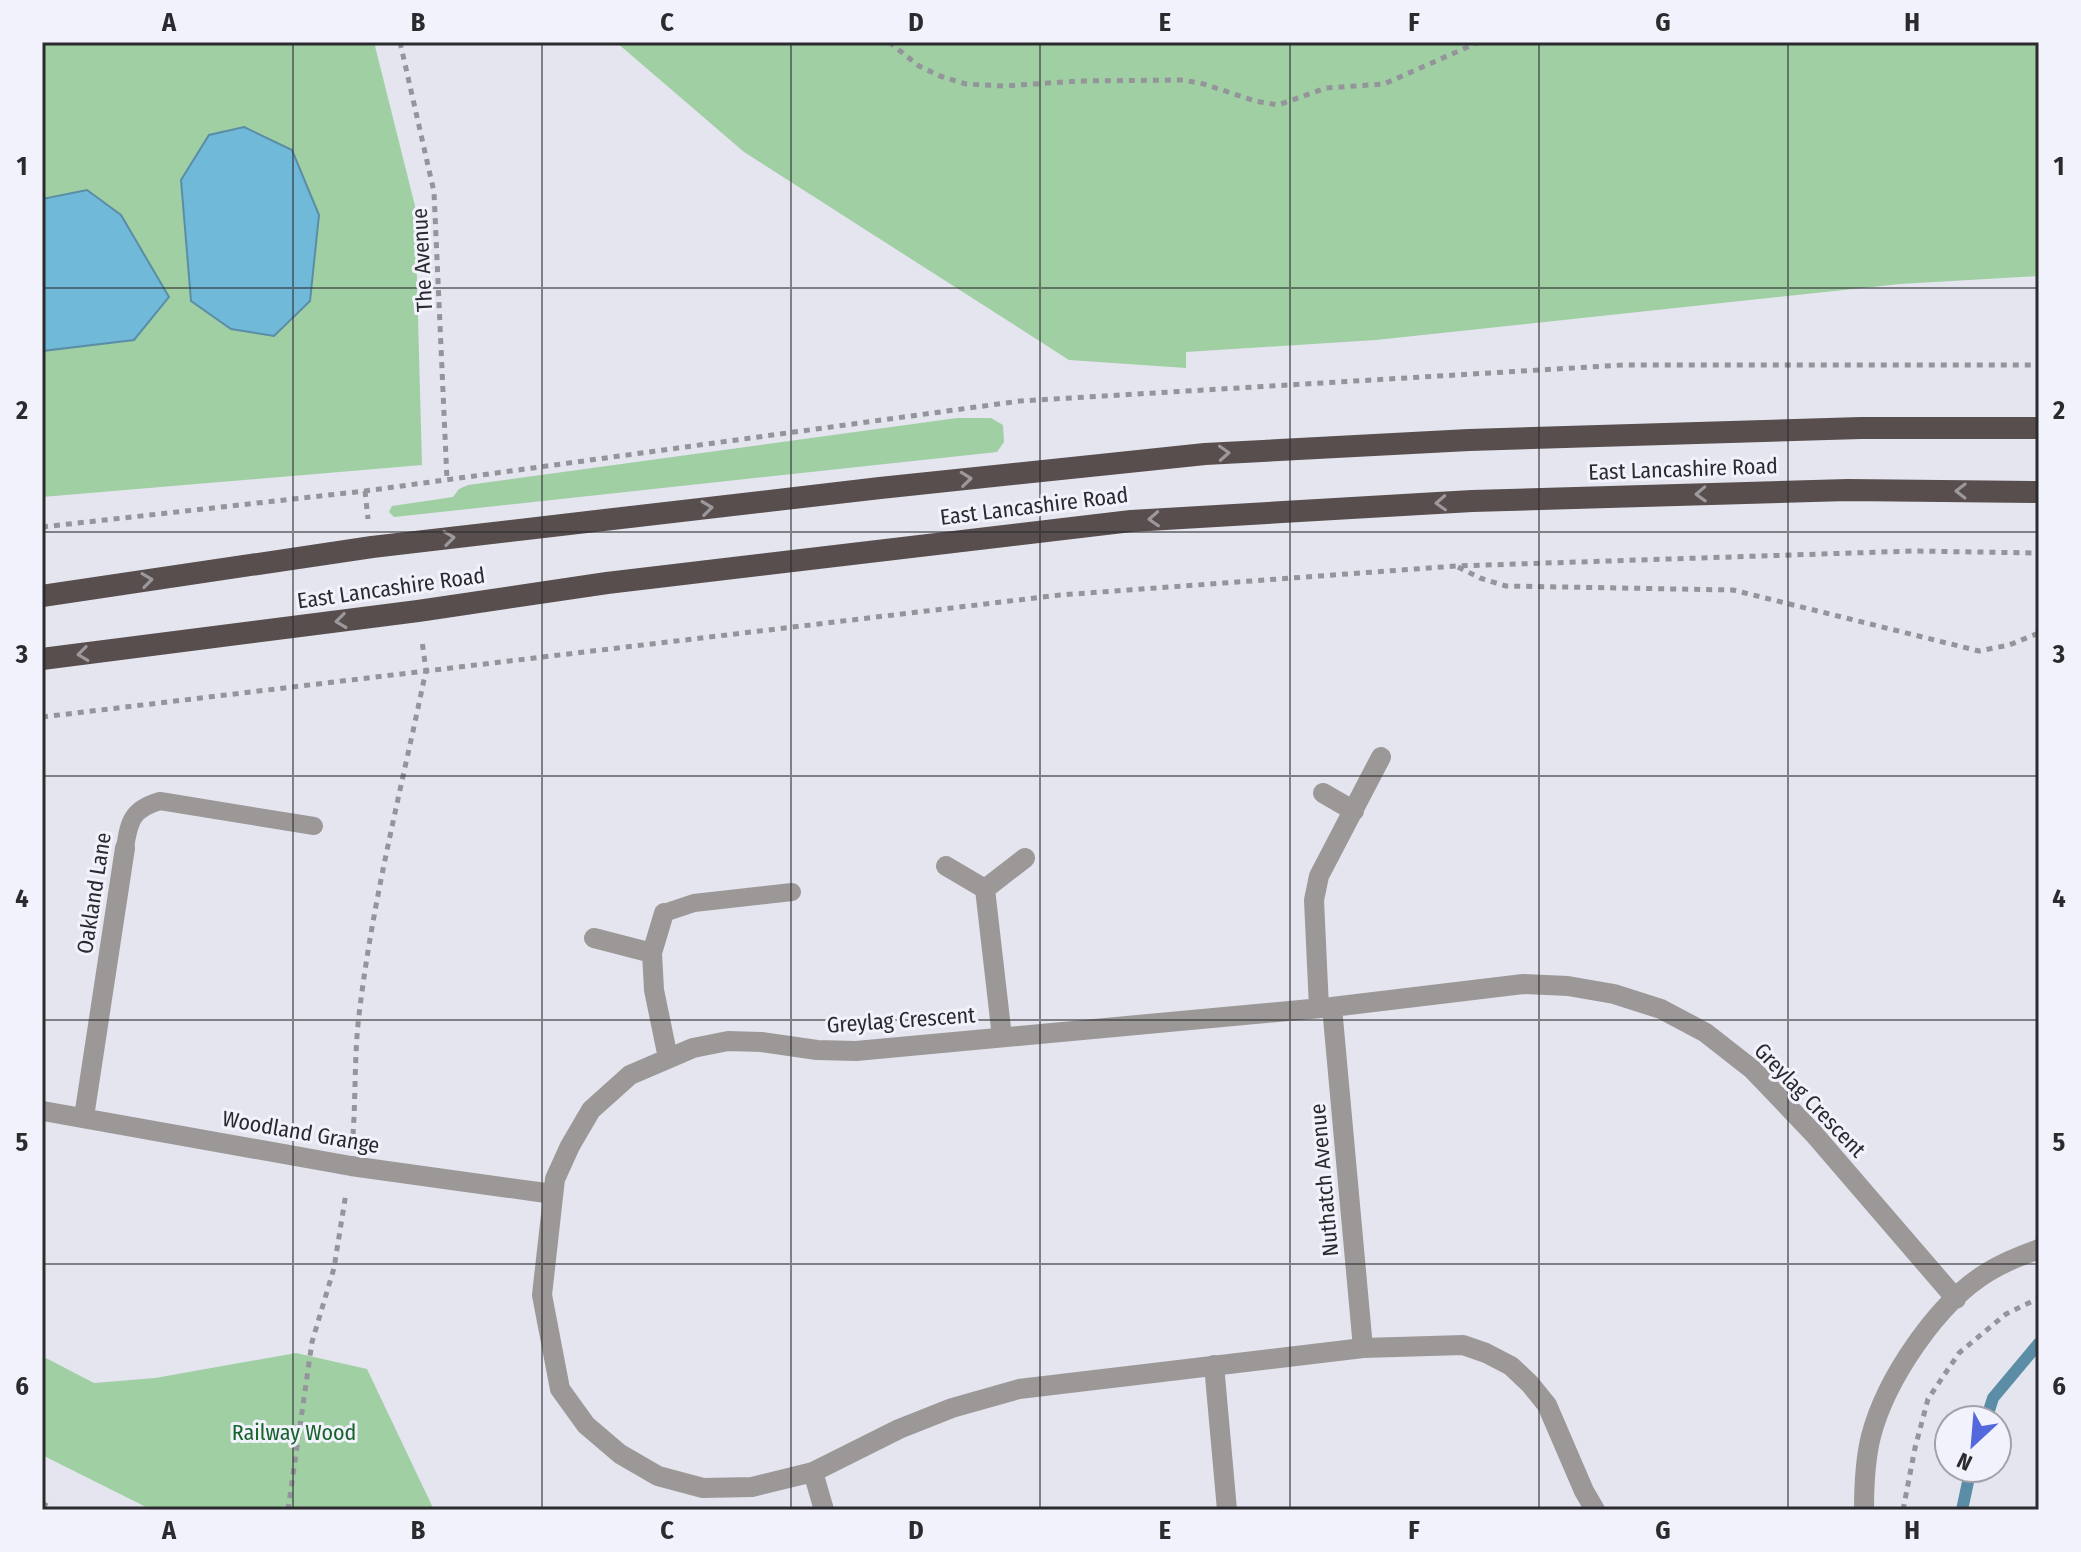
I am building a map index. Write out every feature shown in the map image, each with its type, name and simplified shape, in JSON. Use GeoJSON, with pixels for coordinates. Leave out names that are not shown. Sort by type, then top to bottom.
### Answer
{"type":"FeatureCollection","features":[{"type":"Feature","properties":{"kind":"highway","name":"East Lancashire Road"},"geometry":{"type":"LineString","coordinates":[[42,596],[372,547],[1205,454],[1469,440],[1861,428],[2039,428]]}},
{"type":"Feature","properties":{"kind":"highway","name":"East Lancashire Road"},"geometry":{"type":"LineString","coordinates":[[42,659],[418,611],[607,583],[1131,521],[1472,501],[1848,490],[2039,492]]}},
{"type":"Feature","properties":{"kind":"street","name":"Nuthatch Avenue"},"geometry":{"type":"LineString","coordinates":[[1363,1348],[1314,900],[1319,876],[1381,757]]}},
{"type":"Feature","properties":{"kind":"street"},"geometry":{"type":"LineString","coordinates":[[1323,793],[1354,811]]}},
{"type":"Feature","properties":{"kind":"street","name":"Oakland Lane"},"geometry":{"type":"LineString","coordinates":[[84,1117],[125,848]]}},
{"type":"Feature","properties":{"kind":"street"},"geometry":{"type":"LineString","coordinates":[[985,889],[1025,858]]}},
{"type":"Feature","properties":{"kind":"street"},"geometry":{"type":"LineString","coordinates":[[946,866],[985,889]]}},
{"type":"Feature","properties":{"kind":"street"},"geometry":{"type":"LineString","coordinates":[[985,889],[1002,1037]]}},
{"type":"Feature","properties":{"kind":"street"},"geometry":{"type":"LineString","coordinates":[[664,913],[652,953],[654,990],[668,1058]]}},
{"type":"Feature","properties":{"kind":"street"},"geometry":{"type":"LineString","coordinates":[[594,938],[652,953]]}},
{"type":"Feature","properties":{"kind":"street","name":"Greylag Crescent"},"geometry":{"type":"LineString","coordinates":[[1595,1510],[1547,1405],[1511,1366],[1463,1345],[1363,1348],[1019,1389],[952,1408],[899,1429],[813,1472],[752,1487],[703,1488],[658,1476],[620,1454],[586,1425],[560,1389],[542,1295],[555,1179],[591,1110],[630,1075],[693,1048],[728,1041],[856,1051],[1326,1008],[1523,984],[1568,986],[1614,994],[1661,1009],[1706,1033],[1752,1069],[1814,1134],[1956,1299]]}},
{"type":"Feature","properties":{"kind":"street","name":"Woodland Grange"},"geometry":{"type":"LineString","coordinates":[[43,1110],[351,1166],[553,1194]]}},
{"type":"Feature","properties":{"kind":"street"},"geometry":{"type":"LineString","coordinates":[[1864,1510],[1864,1473],[1871,1436],[1881,1407],[1908,1355],[1956,1299],[1985,1273],[2039,1249]]}},
{"type":"Feature","properties":{"kind":"street"},"geometry":{"type":"LineString","coordinates":[[1214,1365],[1227,1510]]}},
{"type":"Feature","properties":{"kind":"street"},"geometry":{"type":"LineString","coordinates":[[813,1472],[824,1510]]}},
{"type":"Feature","properties":{"kind":"lane","name":"Oakland Lane"},"geometry":{"type":"LineString","coordinates":[[125,848],[129,824],[135,814],[145,805],[160,801],[314,826]]}},
{"type":"Feature","properties":{"kind":"lane"},"geometry":{"type":"LineString","coordinates":[[664,913],[694,903],[792,892]]}},
{"type":"Feature","properties":{"kind":"path","name":"The Avenue"},"geometry":{"type":"LineString","coordinates":[[400,42],[434,192],[447,480]]}},
{"type":"Feature","properties":{"kind":"path"},"geometry":{"type":"LineString","coordinates":[[889,42],[919,66],[966,84],[1004,86],[1079,81],[1183,80],[1278,105],[1326,88],[1384,84],[1479,42]]}},
{"type":"Feature","properties":{"kind":"path"},"geometry":{"type":"LineString","coordinates":[[42,527],[365,491],[1020,401],[1623,365],[2039,365]]}},
{"type":"Feature","properties":{"kind":"path"},"geometry":{"type":"LineString","coordinates":[[42,717],[1060,595],[1456,566],[1913,551],[2039,553]]}},
{"type":"Feature","properties":{"kind":"path"},"geometry":{"type":"LineString","coordinates":[[1456,566],[1506,586],[1733,590],[1979,651],[2009,645],[2039,633]]}},
{"type":"Feature","properties":{"kind":"path"},"geometry":{"type":"LineString","coordinates":[[288,1510],[312,1342],[334,1268],[351,1166],[354,1060],[367,953],[426,670]]}},
{"type":"Feature","properties":{"kind":"path"},"geometry":{"type":"LineString","coordinates":[[1903,1510],[1928,1399],[1959,1353],[2006,1314],[2039,1298]]}},
{"type":"Feature","properties":{"kind":"path"},"geometry":{"type":"LineString","coordinates":[[42,1503],[55,1510]]}},
{"type":"Feature","properties":{"kind":"green space"},"geometry":{"type":"Polygon","coordinates":[[[42,42],[374,42],[415,206],[422,465],[42,497],[42,351],[134,340],[87,190],[42,199],[42,42]],[[292,150],[309,301],[319,215],[292,150]]]}},
{"type":"Feature","properties":{"kind":"green space"},"geometry":{"type":"Polygon","coordinates":[[[616,42],[2039,42],[2039,276],[1900,284],[1376,340],[1186,352],[1186,368],[1069,360],[744,152],[616,42]]]}},
{"type":"Feature","properties":{"kind":"green space"},"geometry":{"type":"Polygon","coordinates":[[[957,418],[991,418],[1003,425],[1004,442],[997,452],[394,517],[389,512],[392,506],[453,497],[459,489],[468,485],[957,418]]]}},
{"type":"Feature","properties":{"kind":"green space","name":"Railway Wood"},"geometry":{"type":"Polygon","coordinates":[[[296,1353],[367,1369],[434,1510],[152,1510],[42,1455],[42,1356],[94,1383],[155,1378],[296,1353]]]}},
{"type":"Feature","properties":{"kind":"water"},"geometry":{"type":"Polygon","coordinates":[[[244,127],[292,150],[319,215],[310,301],[274,336],[231,329],[191,301],[181,180],[209,135],[244,127]]]}},
{"type":"Feature","properties":{"kind":"water"},"geometry":{"type":"Polygon","coordinates":[[[87,190],[121,215],[169,297],[134,340],[42,351],[42,199],[87,190]]]}},
{"type":"Feature","properties":{"kind":"waterway"},"geometry":{"type":"LineString","coordinates":[[1991,1404],[2039,1343]]}},
{"type":"Feature","properties":{"kind":"waterway"},"geometry":{"type":"LineString","coordinates":[[1962,1510],[1968,1484]]}}]}
